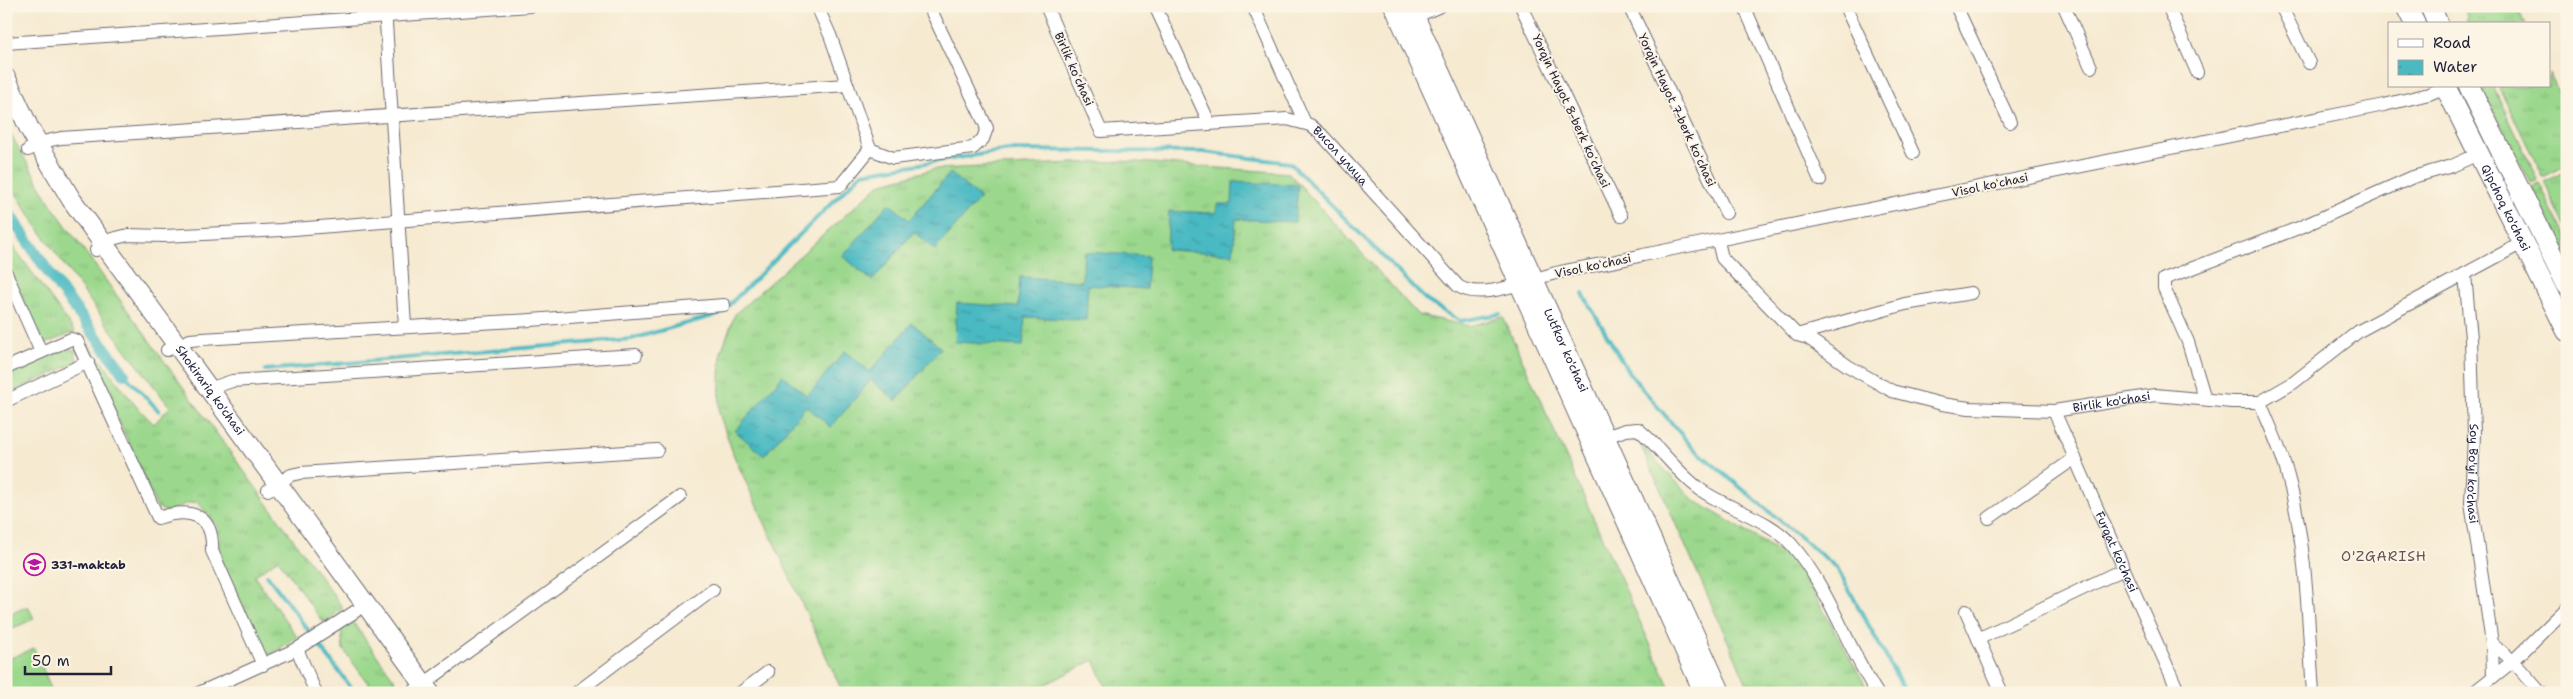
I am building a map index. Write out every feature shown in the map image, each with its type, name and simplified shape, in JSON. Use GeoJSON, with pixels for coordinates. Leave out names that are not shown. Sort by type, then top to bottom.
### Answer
{"type":"FeatureCollection","features":[{"type":"Feature","properties":{"kind":"main road"},"geometry":{"type":"LineString","coordinates":[[2406,6],[2414,22]]}},
{"type":"Feature","properties":{"kind":"main road"},"geometry":{"type":"LineString","coordinates":[[2430,6],[2437,22]]}},
{"type":"Feature","properties":{"kind":"main road","name":"Lutfkor ko'chasi"},"geometry":{"type":"LineString","coordinates":[[1405,13],[1527,282],[1704,693]]}},
{"type":"Feature","properties":{"kind":"main road","name":"Shokirariq ko'chasi"},"geometry":{"type":"LineString","coordinates":[[6,78],[50,186],[100,247],[421,690]]}},
{"type":"Feature","properties":{"kind":"main road","name":"Qipchoq ko'chasi"},"geometry":{"type":"LineString","coordinates":[[2446,88],[2567,331]]}},
{"type":"Feature","properties":{"kind":"main road","name":"Qipchoq ko'chasi"},"geometry":{"type":"LineString","coordinates":[[2470,88],[2567,285]]}},
{"type":"Feature","properties":{"kind":"main road","name":"Shokirariq ko'chasi"},"geometry":{"type":"LineString","coordinates":[[6,106],[33,148]]}},
{"type":"Feature","properties":{"kind":"main road","name":"Lutfkor ko'chasi"},"geometry":{"type":"LineString","coordinates":[[1527,282],[1605,437],[1721,693]]}},
{"type":"Feature","properties":{"kind":"main road","name":"Shokirariq ko'chasi"},"geometry":{"type":"LineString","coordinates":[[172,348],[209,389],[356,611],[421,690]]}},
{"type":"Feature","properties":{"kind":"street"},"geometry":{"type":"LineString","coordinates":[[6,43],[386,11],[530,6]]}},
{"type":"Feature","properties":{"kind":"street"},"geometry":{"type":"LineString","coordinates":[[817,6],[830,35],[870,149],[893,158],[973,148],[983,139],[987,128],[929,6]]}},
{"type":"Feature","properties":{"kind":"street","name":"Birlik koʻchasi"},"geometry":{"type":"LineString","coordinates":[[1046,6],[1101,131]]}},
{"type":"Feature","properties":{"kind":"street"},"geometry":{"type":"LineString","coordinates":[[1154,6],[1209,122]]}},
{"type":"Feature","properties":{"kind":"street"},"geometry":{"type":"LineString","coordinates":[[1253,6],[1305,123]]}},
{"type":"Feature","properties":{"kind":"street"},"geometry":{"type":"LineString","coordinates":[[1405,13],[1440,6]]}},
{"type":"Feature","properties":{"kind":"street","name":"Yorqin Hayot 8-berk koʻchasi"},"geometry":{"type":"LineString","coordinates":[[1522,6],[1621,216]]}},
{"type":"Feature","properties":{"kind":"street","name":"Yorqin Hayot 7-berk koʻchasi"},"geometry":{"type":"LineString","coordinates":[[1629,6],[1726,213]]}},
{"type":"Feature","properties":{"kind":"street"},"geometry":{"type":"LineString","coordinates":[[1744,6],[1820,180]]}},
{"type":"Feature","properties":{"kind":"street"},"geometry":{"type":"LineString","coordinates":[[1846,6],[1913,154]]}},
{"type":"Feature","properties":{"kind":"street"},"geometry":{"type":"LineString","coordinates":[[1956,6],[2010,122]]}},
{"type":"Feature","properties":{"kind":"street"},"geometry":{"type":"LineString","coordinates":[[2064,6],[2091,68]]}},
{"type":"Feature","properties":{"kind":"street"},"geometry":{"type":"LineString","coordinates":[[2168,6],[2197,72]]}},
{"type":"Feature","properties":{"kind":"street"},"geometry":{"type":"LineString","coordinates":[[2281,6],[2308,63]]}},
{"type":"Feature","properties":{"kind":"street"},"geometry":{"type":"LineString","coordinates":[[386,11],[405,326]]}},
{"type":"Feature","properties":{"kind":"street"},"geometry":{"type":"LineString","coordinates":[[33,148],[61,138],[847,85]]}},
{"type":"Feature","properties":{"kind":"street","name":"Visol koʻchasi"},"geometry":{"type":"LineString","coordinates":[[1527,282],[1718,241],[2384,105],[2430,94],[2441,88]]}},
{"type":"Feature","properties":{"kind":"street","name":"Висол улица"},"geometry":{"type":"LineString","coordinates":[[1101,131],[1209,122],[1288,119],[1305,123],[1322,136],[1458,286],[1464,290],[1476,290],[1527,282]]}},
{"type":"Feature","properties":{"kind":"street"},"geometry":{"type":"LineString","coordinates":[[100,247],[112,239],[128,235],[165,236],[281,230],[840,186],[870,149]]}},
{"type":"Feature","properties":{"kind":"street"},"geometry":{"type":"LineString","coordinates":[[2205,399],[2188,342],[2164,288],[2164,279],[2294,230],[2413,177],[2452,166],[2478,154]]}},
{"type":"Feature","properties":{"kind":"street","name":"Birlik ko'chasi"},"geometry":{"type":"LineString","coordinates":[[1718,241],[1722,258],[1797,335],[1808,338],[1870,380],[1915,398],[1969,408],[2054,411],[2155,394],[2260,402]]}},
{"type":"Feature","properties":{"kind":"street"},"geometry":{"type":"LineString","coordinates":[[2313,693],[2307,591],[2294,498],[2287,471],[2260,402],[2293,383],[2359,331],[2522,243]]}},
{"type":"Feature","properties":{"kind":"street"},"geometry":{"type":"LineString","coordinates":[[6,273],[41,352]]}},
{"type":"Feature","properties":{"kind":"street","name":"Soy Bo'yi ko'chasi"},"geometry":{"type":"LineString","coordinates":[[2465,275],[2471,338],[2473,406],[2471,503],[2492,643],[2493,677]]}},
{"type":"Feature","properties":{"kind":"street"},"geometry":{"type":"LineString","coordinates":[[1797,335],[1854,321],[1891,308],[1971,293]]}},
{"type":"Feature","properties":{"kind":"street"},"geometry":{"type":"LineString","coordinates":[[172,348],[202,339],[531,320],[724,305]]}},
{"type":"Feature","properties":{"kind":"street"},"geometry":{"type":"LineString","coordinates":[[6,368],[74,339],[88,362],[158,518],[173,513],[187,513],[199,516],[210,528],[212,552],[263,665]]}},
{"type":"Feature","properties":{"kind":"street"},"geometry":{"type":"LineString","coordinates":[[209,389],[232,380],[636,355]]}},
{"type":"Feature","properties":{"kind":"street"},"geometry":{"type":"LineString","coordinates":[[6,401],[88,362]]}},
{"type":"Feature","properties":{"kind":"street","name":"Furqat ko'chasi"},"geometry":{"type":"LineString","coordinates":[[2054,411],[2179,693]]}},
{"type":"Feature","properties":{"kind":"street"},"geometry":{"type":"LineString","coordinates":[[1605,437],[1626,430],[1638,429],[1699,489],[1723,504],[1770,526],[1790,543],[1809,567],[1877,693]]}},
{"type":"Feature","properties":{"kind":"street"},"geometry":{"type":"LineString","coordinates":[[273,487],[291,475],[300,473],[657,450]]}},
{"type":"Feature","properties":{"kind":"street"},"geometry":{"type":"LineString","coordinates":[[1989,518],[2075,458]]}},
{"type":"Feature","properties":{"kind":"street"},"geometry":{"type":"LineString","coordinates":[[421,690],[680,498]]}},
{"type":"Feature","properties":{"kind":"street"},"geometry":{"type":"LineString","coordinates":[[1978,639],[2124,569]]}},
{"type":"Feature","properties":{"kind":"street"},"geometry":{"type":"LineString","coordinates":[[576,693],[713,590]]}},
{"type":"Feature","properties":{"kind":"street"},"geometry":{"type":"LineString","coordinates":[[2473,693],[2513,661],[2567,608]]}},
{"type":"Feature","properties":{"kind":"street"},"geometry":{"type":"LineString","coordinates":[[199,693],[302,647],[356,611]]}},
{"type":"Feature","properties":{"kind":"street"},"geometry":{"type":"LineString","coordinates":[[1966,611],[2002,693]]}},
{"type":"Feature","properties":{"kind":"street"},"geometry":{"type":"LineString","coordinates":[[2492,643],[2513,661],[2541,693]]}},
{"type":"Feature","properties":{"kind":"street"},"geometry":{"type":"LineString","coordinates":[[302,647],[316,693]]}},
{"type":"Feature","properties":{"kind":"street"},"geometry":{"type":"LineString","coordinates":[[740,693],[768,672]]}},
{"type":"Feature","properties":{"kind":"green space"},"geometry":{"type":"Polygon","coordinates":[[[2471,6],[2516,6],[2524,22],[2467,22],[2466,8],[2471,6]]]}},
{"type":"Feature","properties":{"kind":"green space"},"geometry":{"type":"Polygon","coordinates":[[[2550,75],[2567,109],[2567,165],[2543,177],[2499,88],[2550,88],[2550,75]]]}},
{"type":"Feature","properties":{"kind":"green space"},"geometry":{"type":"Polygon","coordinates":[[[2482,88],[2494,88],[2538,180],[2531,183],[2482,88]]]}},
{"type":"Feature","properties":{"kind":"green space"},"geometry":{"type":"Polygon","coordinates":[[[6,126],[52,206],[343,608],[326,622],[322,621],[278,559],[254,576],[297,637],[272,654],[265,654],[259,646],[253,626],[218,554],[220,538],[215,522],[197,502],[188,503],[167,512],[157,507],[80,333],[135,405],[154,424],[170,407],[113,333],[40,231],[6,178],[6,126]]]}},
{"type":"Feature","properties":{"kind":"green space"},"geometry":{"type":"Polygon","coordinates":[[[1123,161],[1289,173],[1418,315],[1469,326],[1503,317],[1672,693],[1109,693],[1094,660],[1028,693],[843,693],[734,456],[719,413],[721,352],[735,314],[880,184],[934,169],[1123,161]]]}},
{"type":"Feature","properties":{"kind":"green space"},"geometry":{"type":"Polygon","coordinates":[[[2567,171],[2567,230],[2544,182],[2567,171]]]}},
{"type":"Feature","properties":{"kind":"green space"},"geometry":{"type":"Polygon","coordinates":[[[2539,184],[2567,239],[2567,253],[2532,187],[2539,184]]]}},
{"type":"Feature","properties":{"kind":"green space"},"geometry":{"type":"Polygon","coordinates":[[[6,235],[75,332],[44,344],[6,262],[6,235]]]}},
{"type":"Feature","properties":{"kind":"green space"},"geometry":{"type":"Polygon","coordinates":[[[67,347],[75,351],[77,362],[6,395],[6,375],[67,347]]]}},
{"type":"Feature","properties":{"kind":"green space"},"geometry":{"type":"Polygon","coordinates":[[[1640,444],[1694,500],[1796,562],[1870,693],[1751,693],[1640,444]]]}},
{"type":"Feature","properties":{"kind":"green space"},"geometry":{"type":"Polygon","coordinates":[[[28,606],[34,619],[6,631],[6,616],[28,606]]]}},
{"type":"Feature","properties":{"kind":"green space"},"geometry":{"type":"Polygon","coordinates":[[[352,621],[404,693],[375,693],[343,649],[341,629],[352,621]]]}},
{"type":"Feature","properties":{"kind":"green space"},"geometry":{"type":"Polygon","coordinates":[[[34,648],[53,693],[6,693],[6,660],[34,648]]]}},
{"type":"Feature","properties":{"kind":"water"},"geometry":{"type":"Polygon","coordinates":[[[950,173],[980,198],[935,250],[914,232],[872,281],[843,256],[889,203],[909,220],[950,173]]]}},
{"type":"Feature","properties":{"kind":"water"},"geometry":{"type":"Polygon","coordinates":[[[1233,182],[1298,185],[1295,222],[1236,219],[1233,254],[1167,250],[1169,211],[1216,213],[1217,204],[1232,204],[1233,182]]]}},
{"type":"Feature","properties":{"kind":"water"},"geometry":{"type":"Polygon","coordinates":[[[1084,252],[1148,256],[1146,289],[1088,285],[1086,320],[1025,317],[1023,346],[955,342],[957,303],[1018,307],[1020,277],[1082,281],[1084,252]]]}},
{"type":"Feature","properties":{"kind":"water"},"geometry":{"type":"Polygon","coordinates":[[[912,323],[941,348],[896,401],[871,380],[831,427],[806,406],[764,456],[735,431],[783,375],[807,396],[845,351],[870,372],[912,323]]]}},
{"type":"Feature","properties":{"kind":"waterway"},"geometry":{"type":"LineString","coordinates":[[265,370],[631,339],[720,314],[862,173],[1009,150],[1204,152],[1290,163],[1427,301],[1460,321],[1500,314]]}},
{"type":"Feature","properties":{"kind":"waterway"},"geometry":{"type":"LineString","coordinates":[[6,209],[53,279],[124,374]]}},
{"type":"Feature","properties":{"kind":"waterway"},"geometry":{"type":"LineString","coordinates":[[1583,294],[1629,373],[1692,447],[1837,568],[1906,693]]}},
{"type":"Feature","properties":{"kind":"waterway"},"geometry":{"type":"LineString","coordinates":[[124,374],[159,411]]}},
{"type":"Feature","properties":{"kind":"waterway"},"geometry":{"type":"LineString","coordinates":[[267,575],[355,693]]}},
{"type":"Feature","properties":{"kind":"place","name":"331-maktab"},"geometry":{"type":"Point","coordinates":[35,565]}},
{"type":"Feature","properties":{"kind":"district","name":"O'ZGARISH"},"geometry":{"type":"Point","coordinates":[2384,556]}}]}
